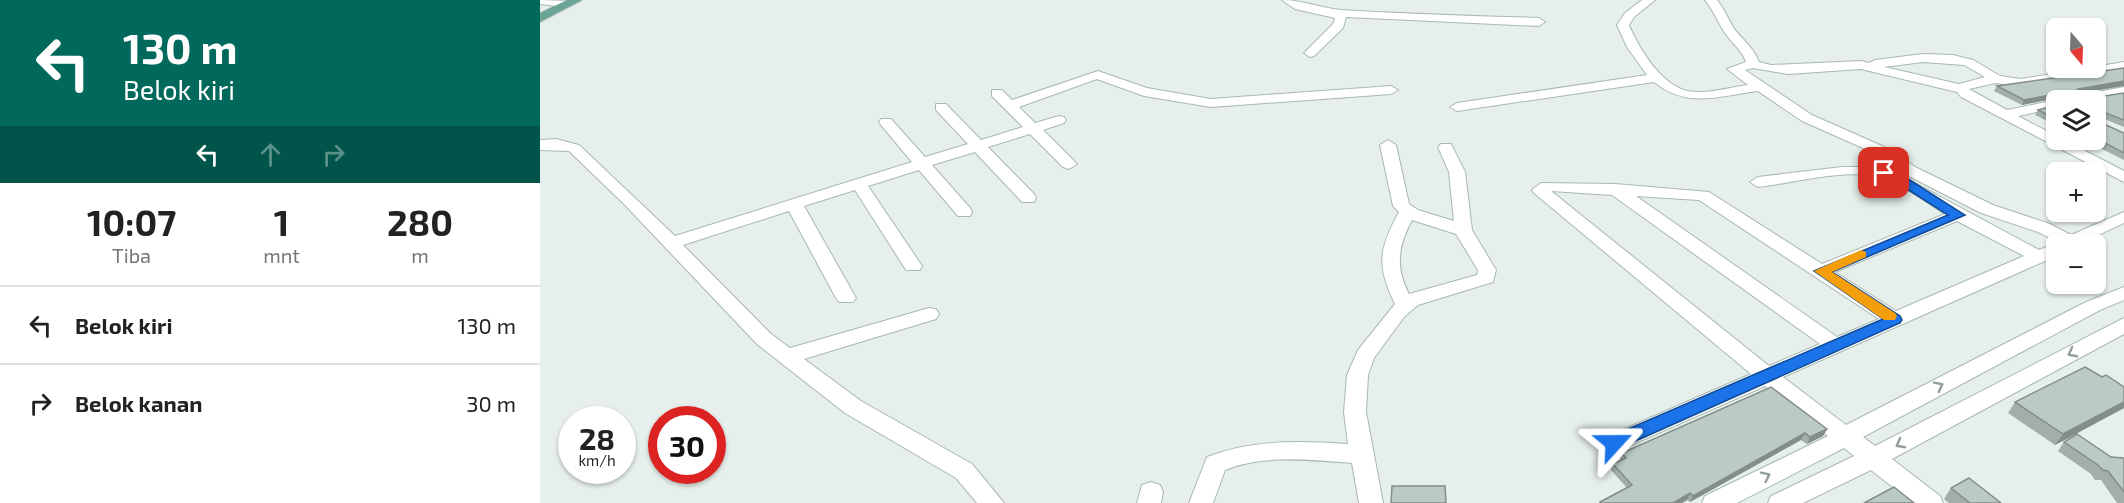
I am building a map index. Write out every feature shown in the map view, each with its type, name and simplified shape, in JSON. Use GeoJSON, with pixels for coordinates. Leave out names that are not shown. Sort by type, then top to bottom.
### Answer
{"type":"FeatureCollection","features":[{"type":"Feature","properties":{"kind":"main road"},"geometry":{"type":"LineString","coordinates":[[541,16],[572,2]]}},
{"type":"Feature","properties":{"kind":"street"},"geometry":{"type":"LineString","coordinates":[[1288,0],[1299,7],[1338,13],[1539,22]]}},
{"type":"Feature","properties":{"kind":"street"},"geometry":{"type":"LineString","coordinates":[[1648,0],[1629,15],[1623,25],[1638,57],[1676,92],[1691,96],[1761,87]]}},
{"type":"Feature","properties":{"kind":"street"},"geometry":{"type":"LineString","coordinates":[[1711,0],[1725,18],[1728,30],[1748,50],[1753,64]]}},
{"type":"Feature","properties":{"kind":"street"},"geometry":{"type":"LineString","coordinates":[[540,1],[572,2]]}},
{"type":"Feature","properties":{"kind":"street"},"geometry":{"type":"LineString","coordinates":[[1310,53],[1339,25],[1341,21],[1338,13]]}},
{"type":"Feature","properties":{"kind":"street"},"geometry":{"type":"LineString","coordinates":[[1996,79],[1976,65],[1950,57],[1788,70],[1770,69],[1753,64],[1734,69],[1807,118],[1877,149],[1930,180],[1987,209],[2044,228],[2048,234]]}},
{"type":"Feature","properties":{"kind":"street"},"geometry":{"type":"LineString","coordinates":[[1861,65],[1962,89],[2124,177]]}},
{"type":"Feature","properties":{"kind":"street"},"geometry":{"type":"LineString","coordinates":[[1962,89],[1965,86],[1996,79],[2021,83],[2124,66]]}},
{"type":"Feature","properties":{"kind":"street"},"geometry":{"type":"LineString","coordinates":[[1009,106],[1098,75],[1144,93],[1211,103],[1391,90]]}},
{"type":"Feature","properties":{"kind":"street"},"geometry":{"type":"LineString","coordinates":[[1457,107],[1659,77]]}},
{"type":"Feature","properties":{"kind":"street"},"geometry":{"type":"LineString","coordinates":[[2106,94],[2124,91]]}},
{"type":"Feature","properties":{"kind":"street"},"geometry":{"type":"LineString","coordinates":[[997,93],[1069,164]]}},
{"type":"Feature","properties":{"kind":"street"},"geometry":{"type":"LineString","coordinates":[[2006,114],[2046,106]]}},
{"type":"Feature","properties":{"kind":"street"},"geometry":{"type":"LineString","coordinates":[[941,107],[1028,198]]}},
{"type":"Feature","properties":{"kind":"street"},"geometry":{"type":"LineString","coordinates":[[671,243],[1059,120]]}},
{"type":"Feature","properties":{"kind":"street"},"geometry":{"type":"LineString","coordinates":[[886,122],[964,212]]}},
{"type":"Feature","properties":{"kind":"street"},"geometry":{"type":"LineString","coordinates":[[540,145],[556,144],[574,148],[764,339],[853,407],[964,471],[992,503]]}},
{"type":"Feature","properties":{"kind":"street"},"geometry":{"type":"LineString","coordinates":[[1388,145],[1401,206],[1408,211],[1463,230]]}},
{"type":"Feature","properties":{"kind":"street"},"geometry":{"type":"LineString","coordinates":[[1371,503],[1368,481],[1359,454],[1357,376],[1365,356],[1405,305],[1412,300],[1486,278],[1487,270],[1463,230],[1457,172],[1446,147]]}},
{"type":"Feature","properties":{"kind":"street"},"geometry":{"type":"LineString","coordinates":[[1758,182],[1851,172],[1884,173],[1901,180],[1958,215],[2046,244]]}},
{"type":"Feature","properties":{"kind":"street"},"geometry":{"type":"LineString","coordinates":[[859,184],[913,266]]}},
{"type":"Feature","properties":{"kind":"street"},"geometry":{"type":"LineString","coordinates":[[1895,320],[1703,195],[1547,186],[1540,190],[1767,376],[1848,436],[1931,503]]}},
{"type":"Feature","properties":{"kind":"street"},"geometry":{"type":"LineString","coordinates":[[1614,189],[1836,346]]}},
{"type":"Feature","properties":{"kind":"street"},"geometry":{"type":"LineString","coordinates":[[794,204],[846,298]]}},
{"type":"Feature","properties":{"kind":"street"},"geometry":{"type":"LineString","coordinates":[[1405,305],[1390,270],[1388,251],[1408,211]]}},
{"type":"Feature","properties":{"kind":"street"},"geometry":{"type":"LineString","coordinates":[[1821,271],[1958,215]]}},
{"type":"Feature","properties":{"kind":"street"},"geometry":{"type":"LineString","coordinates":[[2088,234],[2124,217]]}},
{"type":"Feature","properties":{"kind":"street"},"geometry":{"type":"LineString","coordinates":[[1614,443],[2046,253]]}},
{"type":"Feature","properties":{"kind":"street"},"geometry":{"type":"LineString","coordinates":[[1714,503],[1848,436],[1873,419],[2093,306],[2124,293]]}},
{"type":"Feature","properties":{"kind":"street"},"geometry":{"type":"LineString","coordinates":[[786,357],[929,314]]}},
{"type":"Feature","properties":{"kind":"street"},"geometry":{"type":"LineString","coordinates":[[1780,503],[2124,326]]}},
{"type":"Feature","properties":{"kind":"street"},"geometry":{"type":"LineString","coordinates":[[1202,503],[1215,464],[1225,459],[1292,452],[1359,454]]}},
{"type":"Feature","properties":{"kind":"building"},"geometry":{"type":"Polygon","coordinates":[[[2124,68],[2124,81],[2077,90],[2046,90],[2046,96],[2024,100],[1997,86],[2053,78],[2106,78],[2106,71],[2124,68]]]}},
{"type":"Feature","properties":{"kind":"building"},"geometry":{"type":"Polygon","coordinates":[[[2124,93],[2124,120],[2106,113],[2106,96],[2124,93]]]}},
{"type":"Feature","properties":{"kind":"building"},"geometry":{"type":"Polygon","coordinates":[[[2046,108],[2046,114],[2038,110],[2046,108]]]}},
{"type":"Feature","properties":{"kind":"building"},"geometry":{"type":"Polygon","coordinates":[[[2106,125],[2124,133],[2124,153],[2106,143],[2106,125]]]}},
{"type":"Feature","properties":{"kind":"building"},"geometry":{"type":"Polygon","coordinates":[[[2085,367],[2102,377],[2106,375],[2124,387],[2124,402],[2063,434],[2015,402],[2085,367]]]}},
{"type":"Feature","properties":{"kind":"building"},"geometry":{"type":"Polygon","coordinates":[[[1771,387],[1827,429],[1810,437],[1805,433],[1693,496],[1690,493],[1673,503],[1600,503],[1632,485],[1613,464],[1626,458],[1622,453],[1771,387]]]}},
{"type":"Feature","properties":{"kind":"building"},"geometry":{"type":"Polygon","coordinates":[[[2077,434],[2111,457],[2124,458],[2124,492],[2108,471],[2103,470],[2064,442],[2077,434]]]}},
{"type":"Feature","properties":{"kind":"building"},"geometry":{"type":"Polygon","coordinates":[[[1969,478],[2001,503],[1970,503],[1951,488],[1969,478]]]}},
{"type":"Feature","properties":{"kind":"building"},"geometry":{"type":"Polygon","coordinates":[[[1392,486],[1445,486],[1446,503],[1391,503],[1392,486]]]}},
{"type":"Feature","properties":{"kind":"building"},"geometry":{"type":"Polygon","coordinates":[[[1894,487],[1914,503],[1864,503],[1894,487]]]}},
{"type":"Feature","properties":{"kind":"slow traffic"},"geometry":{"type":"LineString","coordinates":[[1861,254],[1821,271],[1890,316]]}},
{"type":"Feature","properties":{"kind":"route"},"geometry":{"type":"LineString","coordinates":[[1614,443],[1895,320],[1821,271],[1958,215],[1901,180],[1884,173]]}}]}
